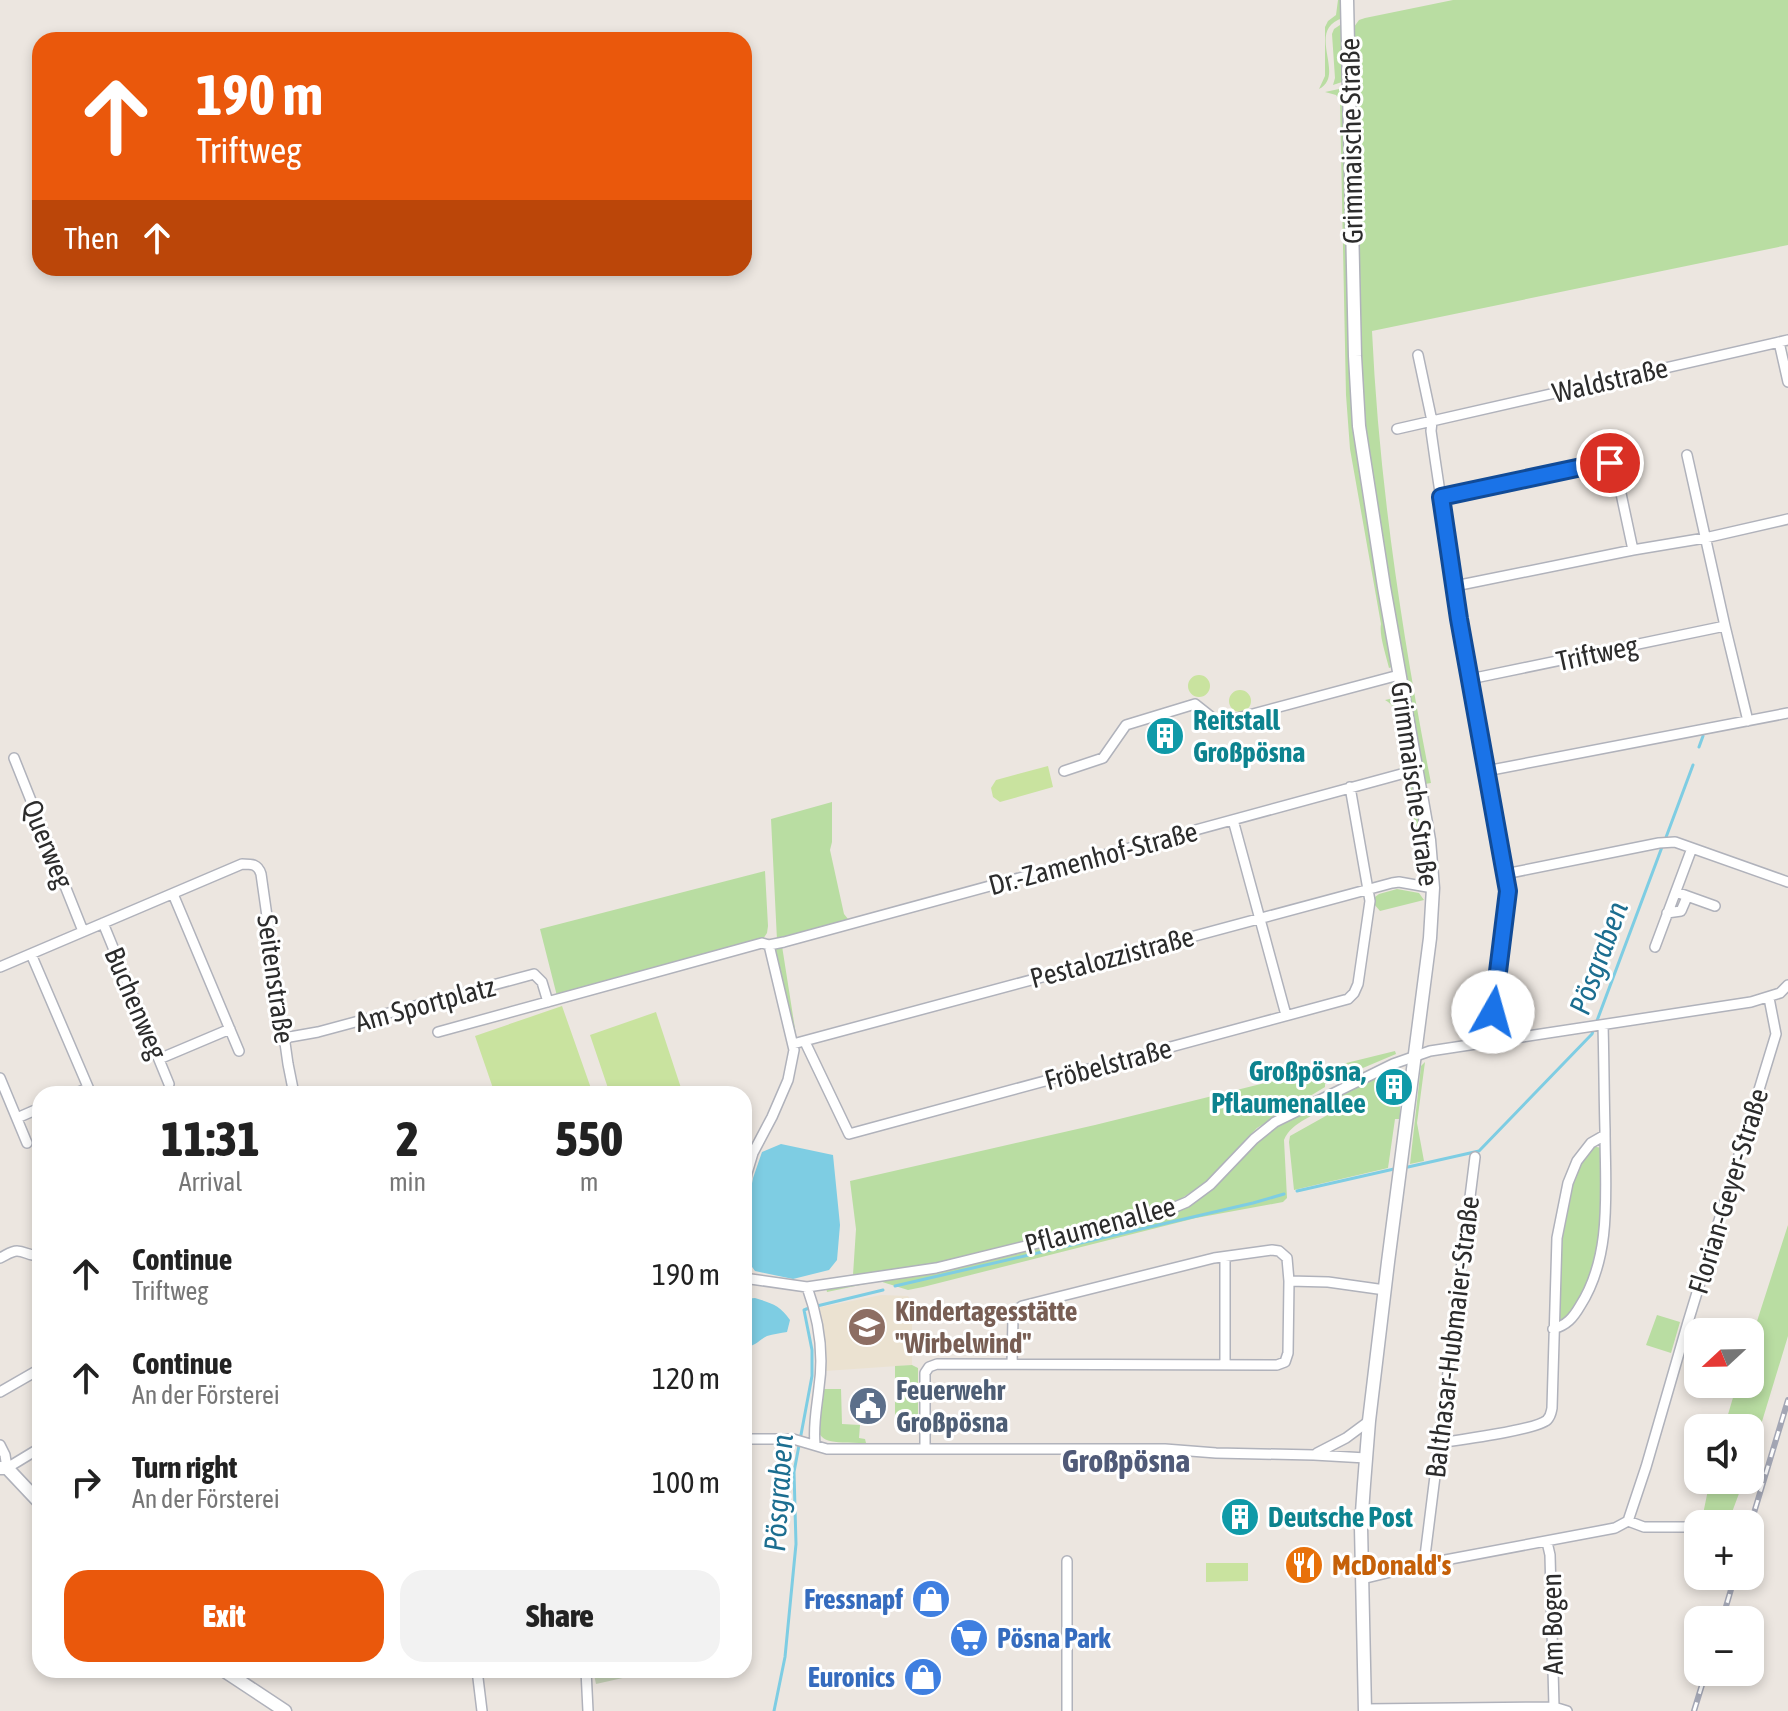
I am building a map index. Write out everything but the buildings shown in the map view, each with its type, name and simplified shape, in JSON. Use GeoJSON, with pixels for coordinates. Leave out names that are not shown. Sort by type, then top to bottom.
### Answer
{"type":"FeatureCollection","features":[{"type":"Feature","properties":{"kind":"main road","name":"Grimmaische Straße"},"geometry":{"type":"LineString","coordinates":[[1347,0],[1359,426],[1429,840],[1433,888],[1430,938],[1369,1421],[1361,1527],[1365,1710]]}},
{"type":"Feature","properties":{"kind":"main road"},"geometry":{"type":"LineString","coordinates":[[4,1468],[32,1495]]}},
{"type":"Feature","properties":{"kind":"main road"},"geometry":{"type":"LineString","coordinates":[[235,1678],[285,1711]]}},
{"type":"Feature","properties":{"kind":"street"},"geometry":{"type":"LineString","coordinates":[[1783,341],[1788,382]]}},
{"type":"Feature","properties":{"kind":"street","name":"Waldstraße"},"geometry":{"type":"LineString","coordinates":[[1397,429],[1783,341]]}},
{"type":"Feature","properties":{"kind":"street"},"geometry":{"type":"LineString","coordinates":[[1418,355],[1432,421],[1459,619],[1508,891],[1489,1042]]}},
{"type":"Feature","properties":{"kind":"street"},"geometry":{"type":"LineString","coordinates":[[1687,455],[1748,721]]}},
{"type":"Feature","properties":{"kind":"street"},"geometry":{"type":"LineString","coordinates":[[1441,497],[1610,463],[1616,470],[1633,550]]}},
{"type":"Feature","properties":{"kind":"street"},"geometry":{"type":"LineString","coordinates":[[1455,586],[1788,519]]}},
{"type":"Feature","properties":{"kind":"street","name":"Triftweg"},"geometry":{"type":"LineString","coordinates":[[1470,679],[1725,626]]}},
{"type":"Feature","properties":{"kind":"street"},"geometry":{"type":"LineString","coordinates":[[1064,771],[1103,758],[1126,725],[1195,704],[1219,723],[1399,675]]}},
{"type":"Feature","properties":{"kind":"street"},"geometry":{"type":"LineString","coordinates":[[1486,771],[1788,713]]}},
{"type":"Feature","properties":{"kind":"street","name":"Querweg"},"geometry":{"type":"LineString","coordinates":[[14,758],[83,931]]}},
{"type":"Feature","properties":{"kind":"street","name":"Dr.-Zamenhof-Straße"},"geometry":{"type":"LineString","coordinates":[[769,945],[1416,770]]}},
{"type":"Feature","properties":{"kind":"street","name":"Fröbelstraße"},"geometry":{"type":"LineString","coordinates":[[805,1042],[849,1134],[1342,1002],[1354,993],[1358,984],[1370,901],[1350,787]]}},
{"type":"Feature","properties":{"kind":"street"},"geometry":{"type":"LineString","coordinates":[[1233,820],[1286,1015]]}},
{"type":"Feature","properties":{"kind":"street"},"geometry":{"type":"LineString","coordinates":[[1505,874],[1675,842],[1788,882]]}},
{"type":"Feature","properties":{"kind":"street"},"geometry":{"type":"LineString","coordinates":[[1655,947],[1692,848]]}},
{"type":"Feature","properties":{"kind":"street","name":"Seitenstraße"},"geometry":{"type":"LineString","coordinates":[[173,894],[242,864],[259,868],[293,1086]]}},
{"type":"Feature","properties":{"kind":"street","name":"Pestalozzistraße"},"geometry":{"type":"LineString","coordinates":[[793,1044],[1399,882],[1433,888]]}},
{"type":"Feature","properties":{"kind":"street"},"geometry":{"type":"LineString","coordinates":[[1676,892],[1715,906]]}},
{"type":"Feature","properties":{"kind":"street"},"geometry":{"type":"LineString","coordinates":[[0,967],[173,894],[239,1051]]}},
{"type":"Feature","properties":{"kind":"street"},"geometry":{"type":"LineString","coordinates":[[1667,913],[1681,911],[1687,897]]}},
{"type":"Feature","properties":{"kind":"street","name":"Buchenweg"},"geometry":{"type":"LineString","coordinates":[[105,922],[169,1084]]}},
{"type":"Feature","properties":{"kind":"street","name":"Am Sportplatz"},"geometry":{"type":"LineString","coordinates":[[438,1032],[762,943],[769,945]]}},
{"type":"Feature","properties":{"kind":"street"},"geometry":{"type":"LineString","coordinates":[[752,1156],[788,1080],[794,1050],[769,945]]}},
{"type":"Feature","properties":{"kind":"street"},"geometry":{"type":"LineString","coordinates":[[31,954],[87,1086]]}},
{"type":"Feature","properties":{"kind":"street","name":"Am Sportplatz"},"geometry":{"type":"LineString","coordinates":[[284,1038],[318,1032],[531,975],[540,978],[548,1002]]}},
{"type":"Feature","properties":{"kind":"street"},"geometry":{"type":"LineString","coordinates":[[1769,998],[1788,985]]}},
{"type":"Feature","properties":{"kind":"street","name":"Pflaumenallee"},"geometry":{"type":"LineString","coordinates":[[752,1279],[807,1287],[936,1268],[1161,1213],[1187,1202],[1210,1185],[1254,1139],[1275,1122],[1415,1056],[1430,1051],[1769,998]]}},
{"type":"Feature","properties":{"kind":"street","name":"Florian-Geyer-Straße"},"geometry":{"type":"LineString","coordinates":[[1628,1521],[1776,1034],[1769,998]]}},
{"type":"Feature","properties":{"kind":"street"},"geometry":{"type":"LineString","coordinates":[[1553,1329],[1572,1319],[1590,1291],[1604,1222],[1607,1183],[1598,1026]]}},
{"type":"Feature","properties":{"kind":"street"},"geometry":{"type":"LineString","coordinates":[[159,1059],[230,1029]]}},
{"type":"Feature","properties":{"kind":"street"},"geometry":{"type":"LineString","coordinates":[[0,1078],[27,1143]]}},
{"type":"Feature","properties":{"kind":"street"},"geometry":{"type":"LineString","coordinates":[[17,1118],[32,1111]]}},
{"type":"Feature","properties":{"kind":"street"},"geometry":{"type":"LineString","coordinates":[[1439,1443],[1540,1424],[1551,1414],[1557,1238],[1568,1183],[1577,1161],[1591,1143],[1605,1135]]}},
{"type":"Feature","properties":{"kind":"street","name":"Balthasar-Hubmaier-Straße"},"geometry":{"type":"LineString","coordinates":[[1424,1564],[1475,1157]]}},
{"type":"Feature","properties":{"kind":"street"},"geometry":{"type":"LineString","coordinates":[[0,1258],[14,1251],[32,1256]]}},
{"type":"Feature","properties":{"kind":"street"},"geometry":{"type":"LineString","coordinates":[[925,1448],[925,1373],[937,1364],[1277,1365],[1285,1362],[1288,1353],[1287,1258],[1279,1251],[1214,1258],[1022,1306],[1014,1312],[1012,1364]]}},
{"type":"Feature","properties":{"kind":"street"},"geometry":{"type":"LineString","coordinates":[[1225,1257],[1225,1365]]}},
{"type":"Feature","properties":{"kind":"street"},"geometry":{"type":"LineString","coordinates":[[1289,1281],[1328,1282],[1385,1290]]}},
{"type":"Feature","properties":{"kind":"street"},"geometry":{"type":"LineString","coordinates":[[807,1287],[821,1346],[813,1423],[815,1444]]}},
{"type":"Feature","properties":{"kind":"street"},"geometry":{"type":"LineString","coordinates":[[0,1392],[32,1374]]}},
{"type":"Feature","properties":{"kind":"street"},"geometry":{"type":"LineString","coordinates":[[1314,1455],[1369,1421]]}},
{"type":"Feature","properties":{"kind":"street"},"geometry":{"type":"LineString","coordinates":[[752,1439],[800,1440],[827,1449],[1165,1449],[1366,1458]]}},
{"type":"Feature","properties":{"kind":"street"},"geometry":{"type":"LineString","coordinates":[[0,1445],[5,1455],[4,1468]]}},
{"type":"Feature","properties":{"kind":"street"},"geometry":{"type":"LineString","coordinates":[[4,1468],[32,1452]]}},
{"type":"Feature","properties":{"kind":"street"},"geometry":{"type":"LineString","coordinates":[[1362,1579],[1424,1564],[1615,1528],[1628,1521],[1644,1527],[1684,1527]]}},
{"type":"Feature","properties":{"kind":"street","name":"Am Bogen"},"geometry":{"type":"LineString","coordinates":[[1547,1542],[1550,1555],[1554,1707]]}},
{"type":"Feature","properties":{"kind":"street"},"geometry":{"type":"LineString","coordinates":[[1067,1561],[1067,1711]]}},
{"type":"Feature","properties":{"kind":"street"},"geometry":{"type":"LineString","coordinates":[[478,1678],[482,1711]]}},
{"type":"Feature","properties":{"kind":"street"},"geometry":{"type":"LineString","coordinates":[[586,1678],[588,1711]]}},
{"type":"Feature","properties":{"kind":"street","name":"Am Bogen"},"geometry":{"type":"LineString","coordinates":[[1365,1710],[1554,1707],[1567,1711]]}},
{"type":"Feature","properties":{"kind":"shaded area","name":"Kindertagesstätte \"Wirbelwind\""},"geometry":{"type":"Polygon","coordinates":[[[881,1295],[908,1296],[912,1302],[912,1365],[825,1371],[825,1346],[817,1308],[881,1295]]]}},
{"type":"Feature","properties":{"kind":"green space"},"geometry":{"type":"Polygon","coordinates":[[[1338,0],[1342,0],[1343,18],[1332,24],[1327,32],[1329,74],[1319,89],[1325,76],[1325,27],[1336,15],[1338,0]]]}},
{"type":"Feature","properties":{"kind":"green space"},"geometry":{"type":"Polygon","coordinates":[[[1453,0],[1788,0],[1788,245],[1372,331],[1380,445],[1393,558],[1431,783],[1425,784],[1369,462],[1359,299],[1354,27],[1365,18],[1453,0]]]}},
{"type":"Feature","properties":{"kind":"green space"},"geometry":{"type":"Polygon","coordinates":[[[1343,25],[1345,81],[1333,85],[1332,34],[1343,25]]]}},
{"type":"Feature","properties":{"kind":"green space"},"geometry":{"type":"Polygon","coordinates":[[[1344,91],[1356,447],[1392,667],[1389,668],[1350,449],[1346,395],[1340,101],[1336,95],[1325,92],[1344,91]]]}},
{"type":"Feature","properties":{"kind":"green space"},"geometry":{"type":"Polygon","coordinates":[[[1199,675],[1207,678],[1210,686],[1207,694],[1199,697],[1191,694],[1188,686],[1191,678],[1199,675]]]}},
{"type":"Feature","properties":{"kind":"green space"},"geometry":{"type":"Polygon","coordinates":[[[1390,680],[1395,680],[1410,764],[1404,770],[1001,879],[1398,770],[1405,758],[1401,726],[1395,711],[1385,700],[1394,698],[1390,680]]]}},
{"type":"Feature","properties":{"kind":"green space"},"geometry":{"type":"Polygon","coordinates":[[[1236,690],[1244,690],[1251,701],[1244,712],[1236,712],[1229,705],[1229,697],[1236,690]]]}},
{"type":"Feature","properties":{"kind":"green space"},"geometry":{"type":"Polygon","coordinates":[[[1048,766],[1053,787],[1000,802],[993,797],[991,788],[996,780],[1048,766]]]}},
{"type":"Feature","properties":{"kind":"green space"},"geometry":{"type":"Polygon","coordinates":[[[1406,774],[1413,777],[1425,854],[1420,854],[1406,774]]]}},
{"type":"Feature","properties":{"kind":"green space"},"geometry":{"type":"Polygon","coordinates":[[[832,802],[830,850],[844,914],[852,920],[777,940],[771,819],[832,802]]]}},
{"type":"Feature","properties":{"kind":"green space"},"geometry":{"type":"Polygon","coordinates":[[[765,871],[768,926],[763,939],[557,996],[540,929],[765,871]]]}},
{"type":"Feature","properties":{"kind":"green space"},"geometry":{"type":"Polygon","coordinates":[[[1397,889],[1419,893],[1424,900],[1380,911],[1374,904],[1375,897],[1397,889]]]}},
{"type":"Feature","properties":{"kind":"green space"},"geometry":{"type":"Polygon","coordinates":[[[782,946],[796,1035],[795,1036],[774,950],[782,946]]]}},
{"type":"Feature","properties":{"kind":"green space"},"geometry":{"type":"Polygon","coordinates":[[[562,1006],[590,1086],[492,1086],[475,1036],[562,1006]]]}},
{"type":"Feature","properties":{"kind":"green space"},"geometry":{"type":"Polygon","coordinates":[[[656,1012],[680,1086],[607,1086],[590,1035],[656,1012]]]}},
{"type":"Feature","properties":{"kind":"green space"},"geometry":{"type":"Polygon","coordinates":[[[1395,1051],[1396,1054],[1325,1084],[1325,1087],[1257,1128],[1205,1183],[1176,1202],[928,1266],[853,1275],[856,1229],[850,1181],[1395,1051]]]}},
{"type":"Feature","properties":{"kind":"green space"},"geometry":{"type":"Polygon","coordinates":[[[1425,1062],[1417,1123],[1424,1161],[1410,1164],[1421,1066],[1425,1062]]]}},
{"type":"Feature","properties":{"kind":"green space"},"geometry":{"type":"Polygon","coordinates":[[[1394,1069],[1400,1076],[1399,1082],[1392,1084],[1393,1091],[1399,1097],[1401,1119],[1395,1119],[1388,1168],[1294,1190],[1290,1136],[1340,1108],[1342,1094],[1394,1069]]]}},
{"type":"Feature","properties":{"kind":"green space"},"geometry":{"type":"Polygon","coordinates":[[[1336,1097],[1333,1105],[1298,1123],[1287,1134],[1284,1140],[1287,1198],[1283,1202],[1196,1218],[908,1290],[879,1281],[827,1292],[826,1287],[924,1275],[1177,1210],[1201,1197],[1275,1126],[1336,1097]]]}},
{"type":"Feature","properties":{"kind":"green space"},"geometry":{"type":"Polygon","coordinates":[[[1591,1146],[1602,1148],[1601,1217],[1595,1263],[1577,1304],[1563,1322],[1558,1322],[1560,1253],[1566,1202],[1574,1174],[1591,1146]]]}},
{"type":"Feature","properties":{"kind":"green space"},"geometry":{"type":"Polygon","coordinates":[[[1788,1225],[1788,1336],[1764,1415],[1728,1414],[1733,1398],[1764,1398],[1764,1318],[1758,1318],[1788,1225]]]}},
{"type":"Feature","properties":{"kind":"green space"},"geometry":{"type":"Polygon","coordinates":[[[1657,1315],[1680,1322],[1671,1353],[1646,1345],[1657,1315]]]}},
{"type":"Feature","properties":{"kind":"green space"},"geometry":{"type":"Polygon","coordinates":[[[912,1365],[918,1368],[918,1415],[895,1416],[895,1366],[912,1365]]]}},
{"type":"Feature","properties":{"kind":"green space"},"geometry":{"type":"Polygon","coordinates":[[[824,1389],[841,1389],[842,1424],[860,1425],[859,1438],[865,1439],[866,1443],[835,1442],[821,1436],[818,1429],[824,1389]]]}},
{"type":"Feature","properties":{"kind":"green space"},"geometry":{"type":"Polygon","coordinates":[[[1707,1494],[1739,1494],[1733,1510],[1704,1510],[1707,1494]]]}},
{"type":"Feature","properties":{"kind":"green space"},"geometry":{"type":"Polygon","coordinates":[[[1206,1563],[1248,1563],[1248,1581],[1206,1582],[1206,1563]]]}},
{"type":"Feature","properties":{"kind":"green space"},"geometry":{"type":"Polygon","coordinates":[[[595,1678],[623,1678],[596,1684],[595,1678]]]}},
{"type":"Feature","properties":{"kind":"water"},"geometry":{"type":"Polygon","coordinates":[[[781,1144],[833,1155],[840,1225],[837,1260],[829,1270],[793,1279],[755,1271],[752,1267],[752,1183],[762,1152],[781,1144]]]}},
{"type":"Feature","properties":{"kind":"water"},"geometry":{"type":"Polygon","coordinates":[[[752,1298],[775,1305],[783,1311],[790,1320],[787,1332],[767,1336],[752,1345],[752,1298]]]}},
{"type":"Feature","properties":{"kind":"waterway","name":"Pösgraben"},"geometry":{"type":"LineString","coordinates":[[1699,747],[1703,736]]}},
{"type":"Feature","properties":{"kind":"waterway","name":"Pösgraben"},"geometry":{"type":"LineString","coordinates":[[1665,840],[1693,765]]}},
{"type":"Feature","properties":{"kind":"waterway","name":"Pösgraben"},"geometry":{"type":"LineString","coordinates":[[1408,1167],[1479,1151],[1592,1034],[1662,847]]}},
{"type":"Feature","properties":{"kind":"waterway","name":"Pösgraben"},"geometry":{"type":"LineString","coordinates":[[1297,1191],[1394,1169]]}},
{"type":"Feature","properties":{"kind":"waterway","name":"Pösgraben"},"geometry":{"type":"LineString","coordinates":[[895,1286],[1284,1194]]}},
{"type":"Feature","properties":{"kind":"waterway","name":"Pösgraben"},"geometry":{"type":"LineString","coordinates":[[817,1306],[883,1290]]}},
{"type":"Feature","properties":{"kind":"waterway","name":"Pösgraben"},"geometry":{"type":"LineString","coordinates":[[774,1711],[785,1657],[796,1544],[794,1472],[812,1376],[812,1350],[804,1310],[809,1308]]}},
{"type":"Feature","properties":{"kind":"railway"},"geometry":{"type":"LineString","coordinates":[[1755,1510],[1788,1400]]}},
{"type":"Feature","properties":{"kind":"railway"},"geometry":{"type":"LineString","coordinates":[[1726,1606],[1731,1590]]}},
{"type":"Feature","properties":{"kind":"railway"},"geometry":{"type":"LineString","coordinates":[[1694,1711],[1702,1686]]}},
{"type":"Feature","properties":{"kind":"place","name":"Reitstall Großpösna"},"geometry":{"type":"Point","coordinates":[1165,736]}},
{"type":"Feature","properties":{"kind":"place","name":"Großpösna, Pflaumenallee"},"geometry":{"type":"Point","coordinates":[1394,1087]}},
{"type":"Feature","properties":{"kind":"place","name":"Kindertagesstätte \"Wirbelwind\""},"geometry":{"type":"Point","coordinates":[867,1327]}},
{"type":"Feature","properties":{"kind":"place","name":"Feuerwehr Großpösna"},"geometry":{"type":"Point","coordinates":[868,1406]}},
{"type":"Feature","properties":{"kind":"place","name":"Deutsche Post"},"geometry":{"type":"Point","coordinates":[1240,1517]}},
{"type":"Feature","properties":{"kind":"place","name":"McDonald's"},"geometry":{"type":"Point","coordinates":[1304,1565]}},
{"type":"Feature","properties":{"kind":"place","name":"Fressnapf"},"geometry":{"type":"Point","coordinates":[931,1599]}},
{"type":"Feature","properties":{"kind":"place","name":"Pösna Park"},"geometry":{"type":"Point","coordinates":[969,1638]}},
{"type":"Feature","properties":{"kind":"place","name":"Euronics"},"geometry":{"type":"Point","coordinates":[923,1677]}},
{"type":"Feature","properties":{"kind":"district","name":"Großpösna"},"geometry":{"type":"Point","coordinates":[1126,1461]}},
{"type":"Feature","properties":{"kind":"route"},"geometry":{"type":"LineString","coordinates":[[1493,1012],[1508,891],[1459,619],[1441,497],[1610,463]]}}]}
